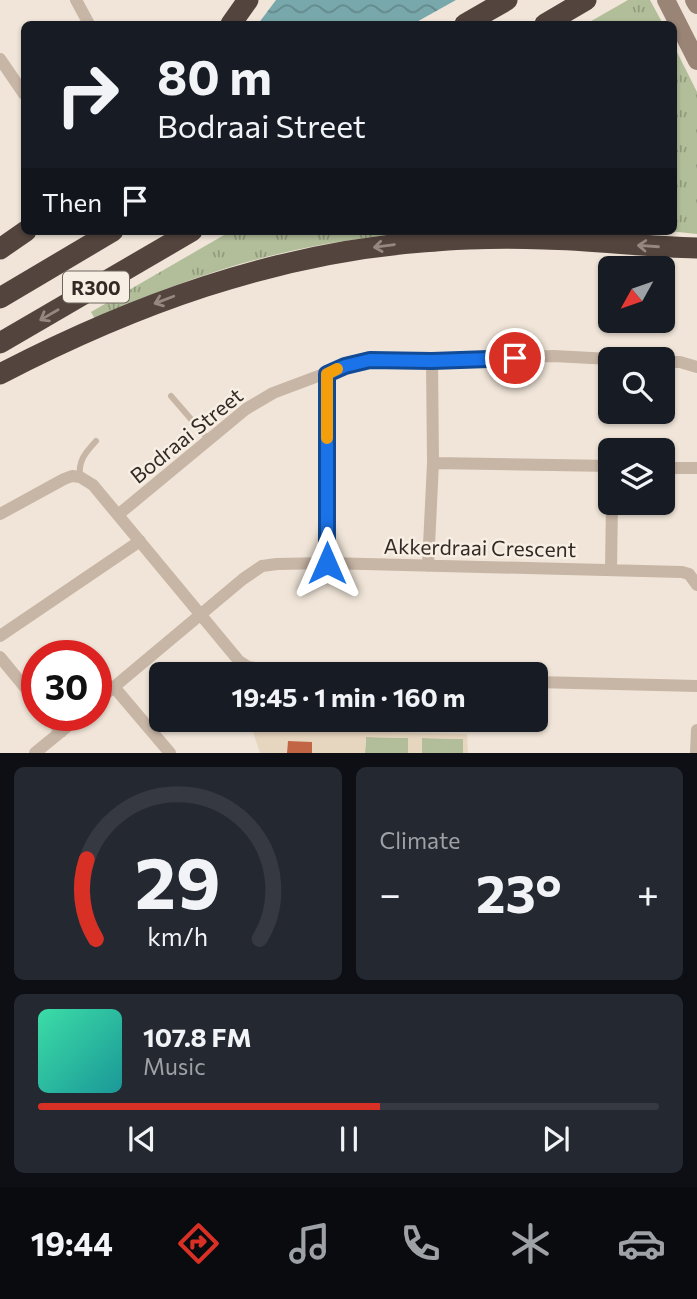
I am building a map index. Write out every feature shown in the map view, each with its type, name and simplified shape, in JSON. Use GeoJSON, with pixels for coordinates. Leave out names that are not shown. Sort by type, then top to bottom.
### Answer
{"type":"FeatureCollection","features":[{"type":"Feature","properties":{"kind":"highway"},"geometry":{"type":"LineString","coordinates":[[233,21],[248,0]]}},
{"type":"Feature","properties":{"kind":"highway"},"geometry":{"type":"LineString","coordinates":[[470,21],[507,0]]}},
{"type":"Feature","properties":{"kind":"highway"},"geometry":{"type":"LineString","coordinates":[[550,21],[586,0]]}},
{"type":"Feature","properties":{"kind":"highway"},"geometry":{"type":"LineString","coordinates":[[0,248],[21,234]]}},
{"type":"Feature","properties":{"kind":"highway","name":"R300"},"geometry":{"type":"LineString","coordinates":[[0,298],[106,235]]}},
{"type":"Feature","properties":{"kind":"highway","name":"R300"},"geometry":{"type":"LineString","coordinates":[[0,343],[185,235]]}},
{"type":"Feature","properties":{"kind":"highway"},"geometry":{"type":"LineString","coordinates":[[0,374],[164,299],[257,270],[350,251],[396,244],[466,239],[545,239],[697,248]]}},
{"type":"Feature","properties":{"kind":"main road"},"geometry":{"type":"LineString","coordinates":[[694,0],[697,5]]}},
{"type":"Feature","properties":{"kind":"main road"},"geometry":{"type":"LineString","coordinates":[[669,4],[697,61]]}},
{"type":"Feature","properties":{"kind":"street"},"geometry":{"type":"LineString","coordinates":[[76,0],[87,21]]}},
{"type":"Feature","properties":{"kind":"street"},"geometry":{"type":"LineString","coordinates":[[0,59],[21,90]]}},
{"type":"Feature","properties":{"kind":"street","name":"Bodraai Street"},"geometry":{"type":"LineString","coordinates":[[118,514],[246,409],[263,398],[345,366],[370,360],[432,361],[553,356],[598,358]]}},
{"type":"Feature","properties":{"kind":"street"},"geometry":{"type":"LineString","coordinates":[[428,566],[433,463],[432,361]]}},
{"type":"Feature","properties":{"kind":"street"},"geometry":{"type":"LineString","coordinates":[[675,362],[697,367]]}},
{"type":"Feature","properties":{"kind":"street"},"geometry":{"type":"LineString","coordinates":[[327,374],[327,563]]}},
{"type":"Feature","properties":{"kind":"street"},"geometry":{"type":"LineString","coordinates":[[433,463],[598,466]]}},
{"type":"Feature","properties":{"kind":"street"},"geometry":{"type":"LineString","coordinates":[[675,468],[697,468]]}},
{"type":"Feature","properties":{"kind":"street"},"geometry":{"type":"LineString","coordinates":[[0,514],[64,479],[80,477],[93,485],[240,662]]}},
{"type":"Feature","properties":{"kind":"street"},"geometry":{"type":"LineString","coordinates":[[611,569],[612,515]]}},
{"type":"Feature","properties":{"kind":"street"},"geometry":{"type":"LineString","coordinates":[[0,636],[140,541]]}},
{"type":"Feature","properties":{"kind":"street","name":"Akkerdraai Crescent"},"geometry":{"type":"LineString","coordinates":[[114,687],[243,579],[267,564],[327,563],[682,572],[689,574],[697,585]]}},
{"type":"Feature","properties":{"kind":"street"},"geometry":{"type":"LineString","coordinates":[[0,657],[21,683]]}},
{"type":"Feature","properties":{"kind":"street"},"geometry":{"type":"LineString","coordinates":[[548,682],[697,686]]}},
{"type":"Feature","properties":{"kind":"street"},"geometry":{"type":"LineString","coordinates":[[114,687],[170,753]]}},
{"type":"Feature","properties":{"kind":"street"},"geometry":{"type":"LineString","coordinates":[[696,753],[697,730]]}},
{"type":"Feature","properties":{"kind":"street"},"geometry":{"type":"LineString","coordinates":[[35,753],[61,732]]}},
{"type":"Feature","properties":{"kind":"lane"},"geometry":{"type":"LineString","coordinates":[[171,396],[209,440]]}},
{"type":"Feature","properties":{"kind":"lane"},"geometry":{"type":"LineString","coordinates":[[80,477],[81,460],[96,441]]}},
{"type":"Feature","properties":{"kind":"green space"},"geometry":{"type":"Polygon","coordinates":[[[628,0],[650,0],[661,21],[591,21],[628,0]]]}},
{"type":"Feature","properties":{"kind":"green space"},"geometry":{"type":"Polygon","coordinates":[[[677,52],[697,92],[697,234],[677,232],[677,52]]]}},
{"type":"Feature","properties":{"kind":"green space"},"geometry":{"type":"Polygon","coordinates":[[[224,235],[393,235],[308,247],[266,257],[192,280],[95,319],[91,312],[224,235]]]}},
{"type":"Feature","properties":{"kind":"green space"},"geometry":{"type":"Polygon","coordinates":[[[366,737],[409,738],[408,753],[365,753],[366,737]]]}},
{"type":"Feature","properties":{"kind":"green space"},"geometry":{"type":"Polygon","coordinates":[[[422,738],[464,739],[463,753],[422,753],[422,738]]]}},
{"type":"Feature","properties":{"kind":"shaded area"},"geometry":{"type":"Polygon","coordinates":[[[253,732],[467,734],[468,753],[463,753],[463,739],[422,738],[422,753],[408,753],[408,738],[366,737],[365,753],[312,753],[312,742],[288,741],[287,753],[260,753],[253,732]]]}},
{"type":"Feature","properties":{"kind":"water"},"geometry":{"type":"Polygon","coordinates":[[[276,0],[456,0],[418,21],[260,21],[276,0]]]}},
{"type":"Feature","properties":{"kind":"building"},"geometry":{"type":"Polygon","coordinates":[[[288,741],[312,742],[312,753],[287,753],[288,741]]]}},
{"type":"Feature","properties":{"kind":"slow traffic"},"geometry":{"type":"LineString","coordinates":[[327,438],[327,374],[337,369]]}},
{"type":"Feature","properties":{"kind":"route"},"geometry":{"type":"LineString","coordinates":[[327,563],[327,374],[370,360],[515,358]]}}]}
